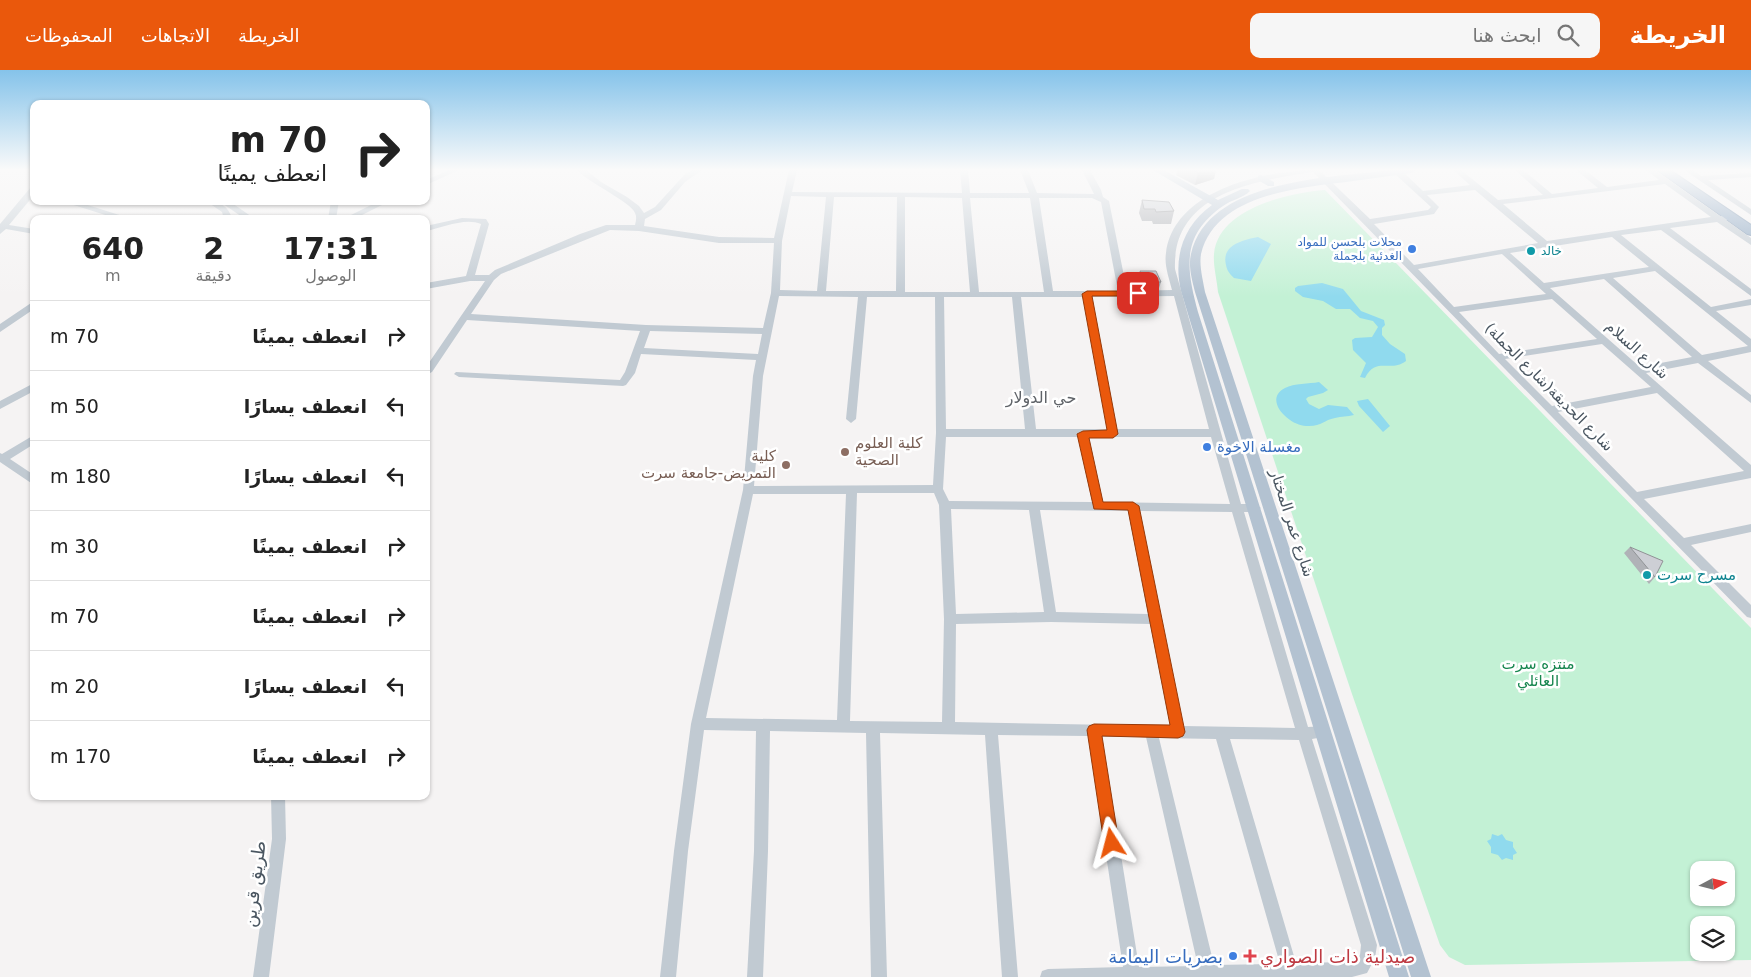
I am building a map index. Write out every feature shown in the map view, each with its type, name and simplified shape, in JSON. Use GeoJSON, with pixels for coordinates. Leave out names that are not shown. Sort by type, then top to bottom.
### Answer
{"type":"FeatureCollection","features":[{"type":"Feature","properties":{"kind":"highway"},"geometry":{"type":"LineString","coordinates":[[1722,212],[1751,232]]}},
{"type":"Feature","properties":{"kind":"highway"},"geometry":{"type":"LineString","coordinates":[[1723,212],[1751,225]]}},
{"type":"Feature","properties":{"kind":"main road"},"geometry":{"type":"LineString","coordinates":[[1205,212],[1200,219],[1183,233],[1183,271],[1187,292],[1399,977]]}},
{"type":"Feature","properties":{"kind":"main road","name":"شارع عمر المختار"},"geometry":{"type":"LineString","coordinates":[[1225,212],[1212,223],[1202,238],[1196,254],[1196,272],[1200,292],[1421,977]]}},
{"type":"Feature","properties":{"kind":"main road"},"geometry":{"type":"LineString","coordinates":[[1409,940],[1416,956],[1432,977]]}},
{"type":"Feature","properties":{"kind":"main road"},"geometry":{"type":"LineString","coordinates":[[1388,977],[1392,954]]}},
{"type":"Feature","properties":{"kind":"street"},"geometry":{"type":"LineString","coordinates":[[1,226],[11,212]]}},
{"type":"Feature","properties":{"kind":"street"},"geometry":{"type":"LineString","coordinates":[[1,226],[14,212]]}},
{"type":"Feature","properties":{"kind":"street"},"geometry":{"type":"LineString","coordinates":[[639,212],[641,217],[639,228]]}},
{"type":"Feature","properties":{"kind":"street"},"geometry":{"type":"LineString","coordinates":[[641,217],[652,212]]}},
{"type":"Feature","properties":{"kind":"street"},"geometry":{"type":"LineString","coordinates":[[668,977],[681,851],[698,724],[725,606],[748,490],[758,376],[775,293],[778,241],[784,212]]}},
{"type":"Feature","properties":{"kind":"street"},"geometry":{"type":"LineString","coordinates":[[821,294],[828,212]]}},
{"type":"Feature","properties":{"kind":"street"},"geometry":{"type":"LineString","coordinates":[[900,294],[901,212]]}},
{"type":"Feature","properties":{"kind":"street"},"geometry":{"type":"LineString","coordinates":[[968,212],[975,295]]}},
{"type":"Feature","properties":{"kind":"street"},"geometry":{"type":"LineString","coordinates":[[1037,212],[1049,293]]}},
{"type":"Feature","properties":{"kind":"street"},"geometry":{"type":"LineString","coordinates":[[1107,212],[1123,294]]}},
{"type":"Feature","properties":{"kind":"street","name":"شارع الحديقة(شارع الجملة)"},"geometry":{"type":"LineString","coordinates":[[1358,212],[1497,358],[1552,410],[1751,613]]}},
{"type":"Feature","properties":{"kind":"street"},"geometry":{"type":"LineString","coordinates":[[1368,222],[1429,212]]}},
{"type":"Feature","properties":{"kind":"street"},"geometry":{"type":"LineString","coordinates":[[1506,212],[1544,244]]}},
{"type":"Feature","properties":{"kind":"street"},"geometry":{"type":"LineString","coordinates":[[1721,212],[1726,215],[1751,242]]}},
{"type":"Feature","properties":{"kind":"street"},"geometry":{"type":"LineString","coordinates":[[1412,268],[1544,244],[1663,227],[1742,212]]}},
{"type":"Feature","properties":{"kind":"street"},"geometry":{"type":"LineString","coordinates":[[430,228],[459,221],[483,221],[485,224],[470,278]]}},
{"type":"Feature","properties":{"kind":"street"},"geometry":{"type":"LineString","coordinates":[[1,226],[30,231]]}},
{"type":"Feature","properties":{"kind":"street"},"geometry":{"type":"LineString","coordinates":[[430,369],[491,278],[504,269],[599,229],[618,226],[719,240],[778,241]]}},
{"type":"Feature","properties":{"kind":"street"},"geometry":{"type":"LineString","coordinates":[[1663,227],[1751,293]]}},
{"type":"Feature","properties":{"kind":"street"},"geometry":{"type":"LineString","coordinates":[[1048,977],[1349,970],[1360,967],[1367,958],[1369,945],[1302,734],[1215,434],[1177,293],[1171,269],[1170,250],[1183,233]]}},
{"type":"Feature","properties":{"kind":"street"},"geometry":{"type":"LineString","coordinates":[[1614,234],[1751,344]]}},
{"type":"Feature","properties":{"kind":"street","name":"شارع السلام"},"geometry":{"type":"LineString","coordinates":[[1504,252],[1751,472]]}},
{"type":"Feature","properties":{"kind":"street"},"geometry":{"type":"LineString","coordinates":[[1543,286],[1657,268]]}},
{"type":"Feature","properties":{"kind":"street"},"geometry":{"type":"LineString","coordinates":[[1606,276],[1700,359],[1751,400]]}},
{"type":"Feature","properties":{"kind":"street"},"geometry":{"type":"LineString","coordinates":[[430,285],[470,278],[491,278]]}},
{"type":"Feature","properties":{"kind":"street"},"geometry":{"type":"LineString","coordinates":[[775,293],[975,295],[1177,293]]}},
{"type":"Feature","properties":{"kind":"street"},"geometry":{"type":"LineString","coordinates":[[851,419],[863,294]]}},
{"type":"Feature","properties":{"kind":"street"},"geometry":{"type":"LineString","coordinates":[[939,294],[941,433],[938,490],[945,505],[950,619],[948,728]]}},
{"type":"Feature","properties":{"kind":"street"},"geometry":{"type":"LineString","coordinates":[[1016,294],[1031,434]]}},
{"type":"Feature","properties":{"kind":"street"},"geometry":{"type":"LineString","coordinates":[[1087,294],[1113,434]]}},
{"type":"Feature","properties":{"kind":"street"},"geometry":{"type":"LineString","coordinates":[[1453,310],[1554,296]]}},
{"type":"Feature","properties":{"kind":"street"},"geometry":{"type":"LineString","coordinates":[[1709,310],[1751,302]]}},
{"type":"Feature","properties":{"kind":"street"},"geometry":{"type":"LineString","coordinates":[[0,329],[30,307]]}},
{"type":"Feature","properties":{"kind":"street"},"geometry":{"type":"LineString","coordinates":[[465,317],[646,328],[767,332]]}},
{"type":"Feature","properties":{"kind":"street"},"geometry":{"type":"LineString","coordinates":[[459,374],[618,384],[628,379],[646,328]]}},
{"type":"Feature","properties":{"kind":"street"},"geometry":{"type":"LineString","coordinates":[[1497,358],[1605,341]]}},
{"type":"Feature","properties":{"kind":"street"},"geometry":{"type":"LineString","coordinates":[[1639,371],[1751,349]]}},
{"type":"Feature","properties":{"kind":"street"},"geometry":{"type":"LineString","coordinates":[[639,351],[762,357]]}},
{"type":"Feature","properties":{"kind":"street"},"geometry":{"type":"LineString","coordinates":[[0,406],[30,388]]}},
{"type":"Feature","properties":{"kind":"street"},"geometry":{"type":"LineString","coordinates":[[1552,410],[1660,390]]}},
{"type":"Feature","properties":{"kind":"street"},"geometry":{"type":"LineString","coordinates":[[941,433],[1215,434]]}},
{"type":"Feature","properties":{"kind":"street"},"geometry":{"type":"LineString","coordinates":[[1083,434],[1098,506]]}},
{"type":"Feature","properties":{"kind":"street"},"geometry":{"type":"LineString","coordinates":[[30,441],[1,458],[30,478]]}},
{"type":"Feature","properties":{"kind":"street"},"geometry":{"type":"LineString","coordinates":[[1636,496],[1751,472]]}},
{"type":"Feature","properties":{"kind":"street"},"geometry":{"type":"LineString","coordinates":[[748,490],[938,490]]}},
{"type":"Feature","properties":{"kind":"street"},"geometry":{"type":"LineString","coordinates":[[843,726],[852,490]]}},
{"type":"Feature","properties":{"kind":"street"},"geometry":{"type":"LineString","coordinates":[[945,505],[1255,508]]}},
{"type":"Feature","properties":{"kind":"street"},"geometry":{"type":"LineString","coordinates":[[1034,505],[1052,617]]}},
{"type":"Feature","properties":{"kind":"street"},"geometry":{"type":"LineString","coordinates":[[1133,506],[1178,732]]}},
{"type":"Feature","properties":{"kind":"street"},"geometry":{"type":"LineString","coordinates":[[1682,542],[1751,528]]}},
{"type":"Feature","properties":{"kind":"street"},"geometry":{"type":"LineString","coordinates":[[950,619],[1052,617],[1156,619]]}},
{"type":"Feature","properties":{"kind":"street"},"geometry":{"type":"LineString","coordinates":[[698,724],[1302,734],[1324,732]]}},
{"type":"Feature","properties":{"kind":"street"},"geometry":{"type":"LineString","coordinates":[[755,977],[761,851],[763,725]]}},
{"type":"Feature","properties":{"kind":"street"},"geometry":{"type":"LineString","coordinates":[[873,727],[879,977]]}},
{"type":"Feature","properties":{"kind":"street"},"geometry":{"type":"LineString","coordinates":[[991,729],[1010,977]]}},
{"type":"Feature","properties":{"kind":"street"},"geometry":{"type":"LineString","coordinates":[[1094,730],[1132,975]]}},
{"type":"Feature","properties":{"kind":"street"},"geometry":{"type":"LineString","coordinates":[[1151,731],[1208,973]]}},
{"type":"Feature","properties":{"kind":"street"},"geometry":{"type":"LineString","coordinates":[[1221,732],[1290,971]]}},
{"type":"Feature","properties":{"kind":"street","name":"طريق قرين"},"geometry":{"type":"LineString","coordinates":[[260,977],[279,839],[278,800]]}},
{"type":"Feature","properties":{"kind":"green space","name":"منتزه سرت العائلي"},"geometry":{"type":"Polygon","coordinates":[[[1245,212],[1347,212],[1751,628],[1751,960],[1735,960],[1735,916],[1690,916],[1690,961],[1694,961],[1465,965],[1449,957],[1440,945],[1352,694],[1218,292],[1214,254],[1218,238],[1228,225],[1245,212]]]}},
{"type":"Feature","properties":{"kind":"water"},"geometry":{"type":"Polygon","coordinates":[[[1258,237],[1271,244],[1251,281],[1234,278],[1226,267],[1225,258],[1227,253],[1234,245],[1258,237]]]}},
{"type":"Feature","properties":{"kind":"water"},"geometry":{"type":"Polygon","coordinates":[[[1322,283],[1343,289],[1361,311],[1384,320],[1385,325],[1382,328],[1382,335],[1390,344],[1405,354],[1406,361],[1394,366],[1379,366],[1369,371],[1365,378],[1360,377],[1366,363],[1353,350],[1352,340],[1355,338],[1372,337],[1378,327],[1373,321],[1360,318],[1350,309],[1336,309],[1323,301],[1303,297],[1295,291],[1295,288],[1298,286],[1322,283]]]}},
{"type":"Feature","properties":{"kind":"water"},"geometry":{"type":"Polygon","coordinates":[[[1319,382],[1328,390],[1308,397],[1306,399],[1309,404],[1319,409],[1328,405],[1347,407],[1354,415],[1338,417],[1316,425],[1306,426],[1293,422],[1281,412],[1276,399],[1285,388],[1297,384],[1319,382]]]}},
{"type":"Feature","properties":{"kind":"water"},"geometry":{"type":"Polygon","coordinates":[[[1368,399],[1390,426],[1383,432],[1359,406],[1357,401],[1368,399]]]}},
{"type":"Feature","properties":{"kind":"water"},"geometry":{"type":"Polygon","coordinates":[[[1492,834],[1498,836],[1502,834],[1506,840],[1513,842],[1513,847],[1517,853],[1513,855],[1513,860],[1506,858],[1502,860],[1498,855],[1491,853],[1491,847],[1487,841],[1491,839],[1492,834]]]}},
{"type":"Feature","properties":{"kind":"building"},"geometry":{"type":"Polygon","coordinates":[[[1140,271],[1156,271],[1161,282],[1143,279],[1140,271]]]}},
{"type":"Feature","properties":{"kind":"building"},"geometry":{"type":"Polygon","coordinates":[[[1630,547],[1663,561],[1655,577],[1630,547]]]}},
{"type":"Feature","properties":{"kind":"place","name":"محلات بلحسن للمواد الغدئية بلجملة"},"geometry":{"type":"Point","coordinates":[1412,249]}},
{"type":"Feature","properties":{"kind":"place","name":"خالد"},"geometry":{"type":"Point","coordinates":[1531,251]}},
{"type":"Feature","properties":{"kind":"place","name":"مغسلة الاخوة"},"geometry":{"type":"Point","coordinates":[1207,447]}},
{"type":"Feature","properties":{"kind":"place","name":"كلية العلوم الصحية"},"geometry":{"type":"Point","coordinates":[845,452]}},
{"type":"Feature","properties":{"kind":"place","name":"كلية التمريض-جامعة سرت"},"geometry":{"type":"Point","coordinates":[786,465]}},
{"type":"Feature","properties":{"kind":"place","name":"مسرح سرت"},"geometry":{"type":"Point","coordinates":[1647,575]}},
{"type":"Feature","properties":{"kind":"place","name":"بصريات اليمامة"},"geometry":{"type":"Point","coordinates":[1233,956]}},
{"type":"Feature","properties":{"kind":"place","name":"صيدلية ذات الصواري"},"geometry":{"type":"Point","coordinates":[1250,956]}},
{"type":"Feature","properties":{"kind":"district","name":"حي الدولار"},"geometry":{"type":"Point","coordinates":[1041,397]}},
{"type":"Feature","properties":{"kind":"route"},"geometry":{"type":"LineString","coordinates":[[1112,843],[1094,730],[1178,732],[1133,506],[1098,506],[1083,434],[1113,434],[1087,294],[1138,293]]}}]}
